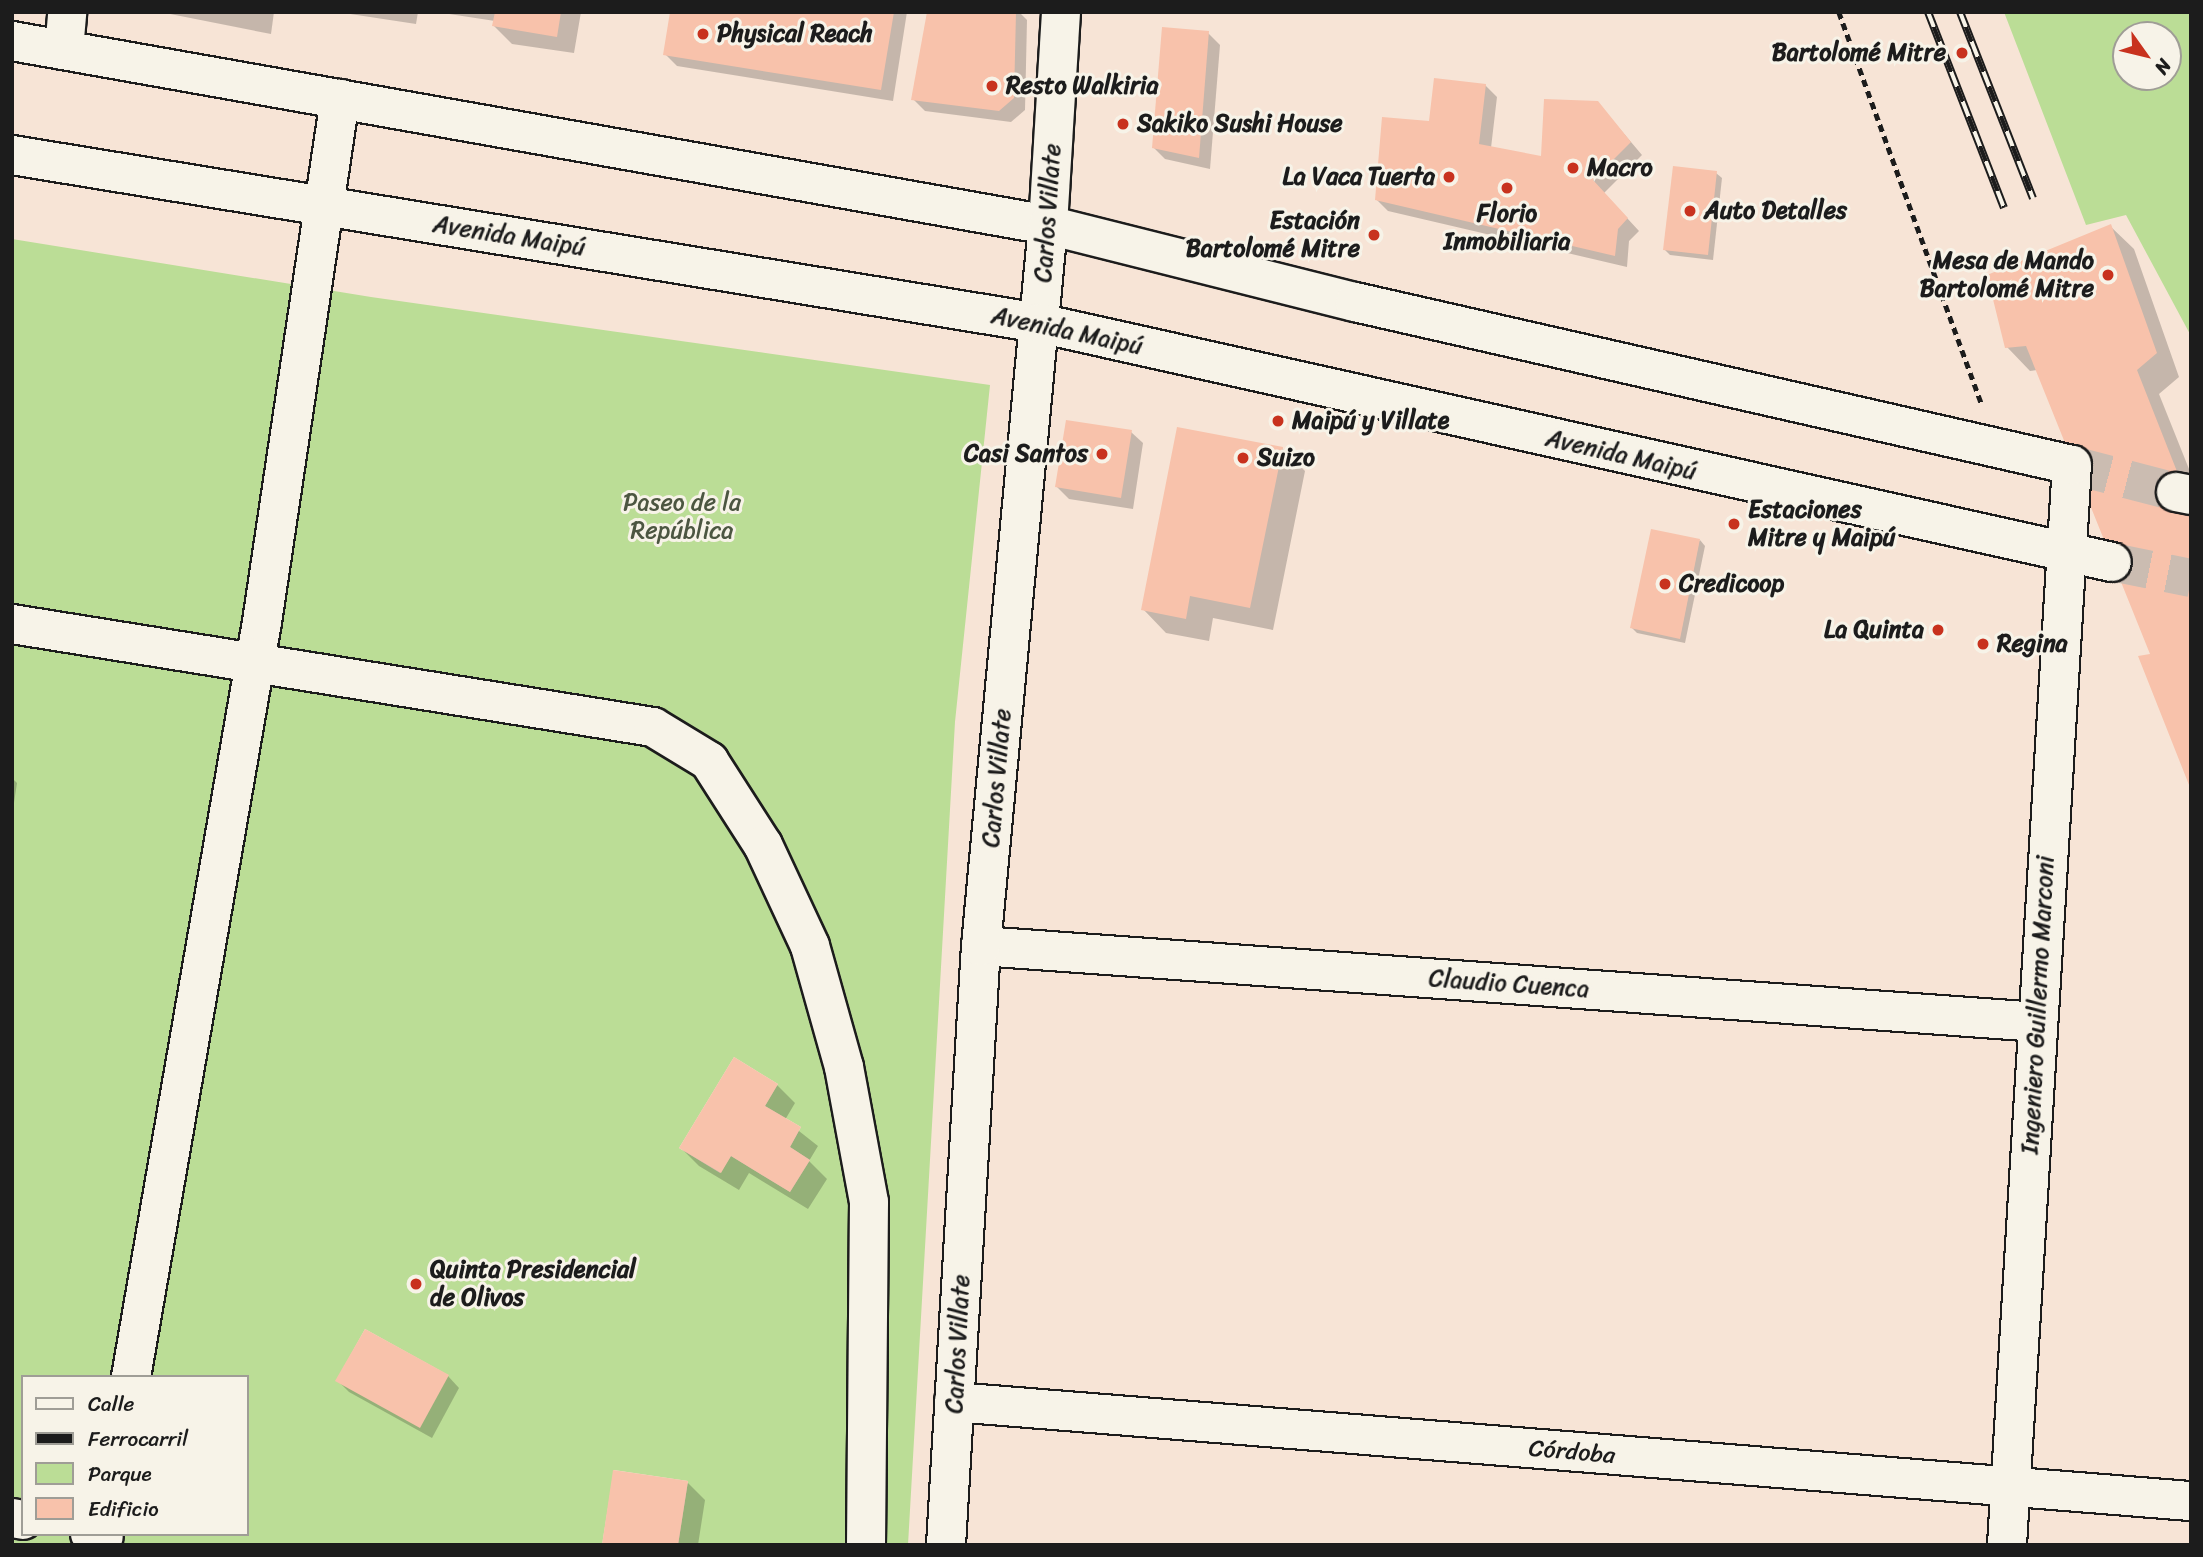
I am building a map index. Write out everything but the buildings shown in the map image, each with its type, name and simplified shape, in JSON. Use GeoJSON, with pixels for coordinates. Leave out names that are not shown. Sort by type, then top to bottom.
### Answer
{"type":"FeatureCollection","features":[{"type":"Feature","properties":{"kind":"street"},"geometry":{"type":"LineString","coordinates":[[64,50],[67,12]]}},
{"type":"Feature","properties":{"kind":"street","name":"Carlos Villate"},"geometry":{"type":"LineString","coordinates":[[946,1545],[981,946],[1048,225],[1061,12]]}},
{"type":"Feature","properties":{"kind":"street"},"geometry":{"type":"LineString","coordinates":[[12,41],[1048,225],[1356,302],[1997,446]]}},
{"type":"Feature","properties":{"kind":"street"},"geometry":{"type":"LineString","coordinates":[[131,1375],[253,665],[340,99]]}},
{"type":"Feature","properties":{"kind":"street","name":"Avenida Maipú"},"geometry":{"type":"LineString","coordinates":[[12,155],[1039,323],[2112,562]]}},
{"type":"Feature","properties":{"kind":"street","name":"Ingeniero Guillermo Marconi"},"geometry":{"type":"LineString","coordinates":[[1997,446],[2071,465],[2063,552],[2007,1545]]}},
{"type":"Feature","properties":{"kind":"street"},"geometry":{"type":"LineString","coordinates":[[12,624],[253,665],[653,727],[709,761],[763,845],[810,946],[844,1067],[869,1202],[866,1545]]}},
{"type":"Feature","properties":{"kind":"street","name":"Claudio Cuenca"},"geometry":{"type":"LineString","coordinates":[[981,946],[2038,1022]]}},
{"type":"Feature","properties":{"kind":"street","name":"Córdoba"},"geometry":{"type":"LineString","coordinates":[[954,1402],[2191,1501]]}},
{"type":"Feature","properties":{"kind":"path"},"geometry":{"type":"LineString","coordinates":[[1839,12],[1997,446]]}},
{"type":"Feature","properties":{"kind":"green space"},"geometry":{"type":"Polygon","coordinates":[[[2004,12],[2191,12],[2191,336],[2126,215],[2086,225],[2004,12]]]}},
{"type":"Feature","properties":{"kind":"green space","name":"Paseo de la República"},"geometry":{"type":"Polygon","coordinates":[[[12,239],[371,297],[990,385],[955,722],[908,1545],[678,1545],[688,1481],[614,1470],[602,1545],[12,1545],[12,239]],[[734,1057],[679,1148],[720,1173],[731,1156],[790,1192],[810,1160],[790,1147],[801,1127],[765,1106],[778,1084],[734,1057]],[[365,1329],[336,1381],[448,1375],[365,1329]]]}},
{"type":"Feature","properties":{"kind":"tunnel"},"geometry":{"type":"LineString","coordinates":[[2072,465],[2176,492]]}},
{"type":"Feature","properties":{"kind":"tunnel"},"geometry":{"type":"LineString","coordinates":[[2112,562],[2191,578]]}},
{"type":"Feature","properties":{"kind":"railway"},"geometry":{"type":"LineString","coordinates":[[1928,12],[2004,208]]}},
{"type":"Feature","properties":{"kind":"railway"},"geometry":{"type":"LineString","coordinates":[[1960,12],[2033,198]]}},
{"type":"Feature","properties":{"kind":"place","name":"Physical Reach"},"geometry":{"type":"Point","coordinates":[703,34]}},
{"type":"Feature","properties":{"kind":"place","name":"Bartolomé Mitre"},"geometry":{"type":"Point","coordinates":[1962,53]}},
{"type":"Feature","properties":{"kind":"place","name":"Resto Walkiria"},"geometry":{"type":"Point","coordinates":[992,86]}},
{"type":"Feature","properties":{"kind":"place","name":"Sakiko Sushi House"},"geometry":{"type":"Point","coordinates":[1123,124]}},
{"type":"Feature","properties":{"kind":"place","name":"Macro"},"geometry":{"type":"Point","coordinates":[1573,168]}},
{"type":"Feature","properties":{"kind":"place","name":"La Vaca Tuerta"},"geometry":{"type":"Point","coordinates":[1449,177]}},
{"type":"Feature","properties":{"kind":"place","name":"Florio Inmobiliaria"},"geometry":{"type":"Point","coordinates":[1507,188]}},
{"type":"Feature","properties":{"kind":"place","name":"Auto Detalles"},"geometry":{"type":"Point","coordinates":[1690,211]}},
{"type":"Feature","properties":{"kind":"place","name":"Estación Bartolomé Mitre"},"geometry":{"type":"Point","coordinates":[1374,235]}},
{"type":"Feature","properties":{"kind":"place","name":"Mesa de Mando Bartolomé Mitre"},"geometry":{"type":"Point","coordinates":[2108,275]}},
{"type":"Feature","properties":{"kind":"place","name":"Maipú y Villate"},"geometry":{"type":"Point","coordinates":[1278,421]}},
{"type":"Feature","properties":{"kind":"place","name":"Casi Santos"},"geometry":{"type":"Point","coordinates":[1102,454]}},
{"type":"Feature","properties":{"kind":"place","name":"Suizo"},"geometry":{"type":"Point","coordinates":[1243,458]}},
{"type":"Feature","properties":{"kind":"place","name":"Estaciones Mitre y Maipú"},"geometry":{"type":"Point","coordinates":[1734,524]}},
{"type":"Feature","properties":{"kind":"place","name":"Credicoop"},"geometry":{"type":"Point","coordinates":[1665,584]}},
{"type":"Feature","properties":{"kind":"place","name":"La Quinta"},"geometry":{"type":"Point","coordinates":[1938,630]}},
{"type":"Feature","properties":{"kind":"place","name":"Regina"},"geometry":{"type":"Point","coordinates":[1983,644]}},
{"type":"Feature","properties":{"kind":"place","name":"Quinta Presidencial de Olivos"},"geometry":{"type":"Point","coordinates":[416,1284]}}]}
